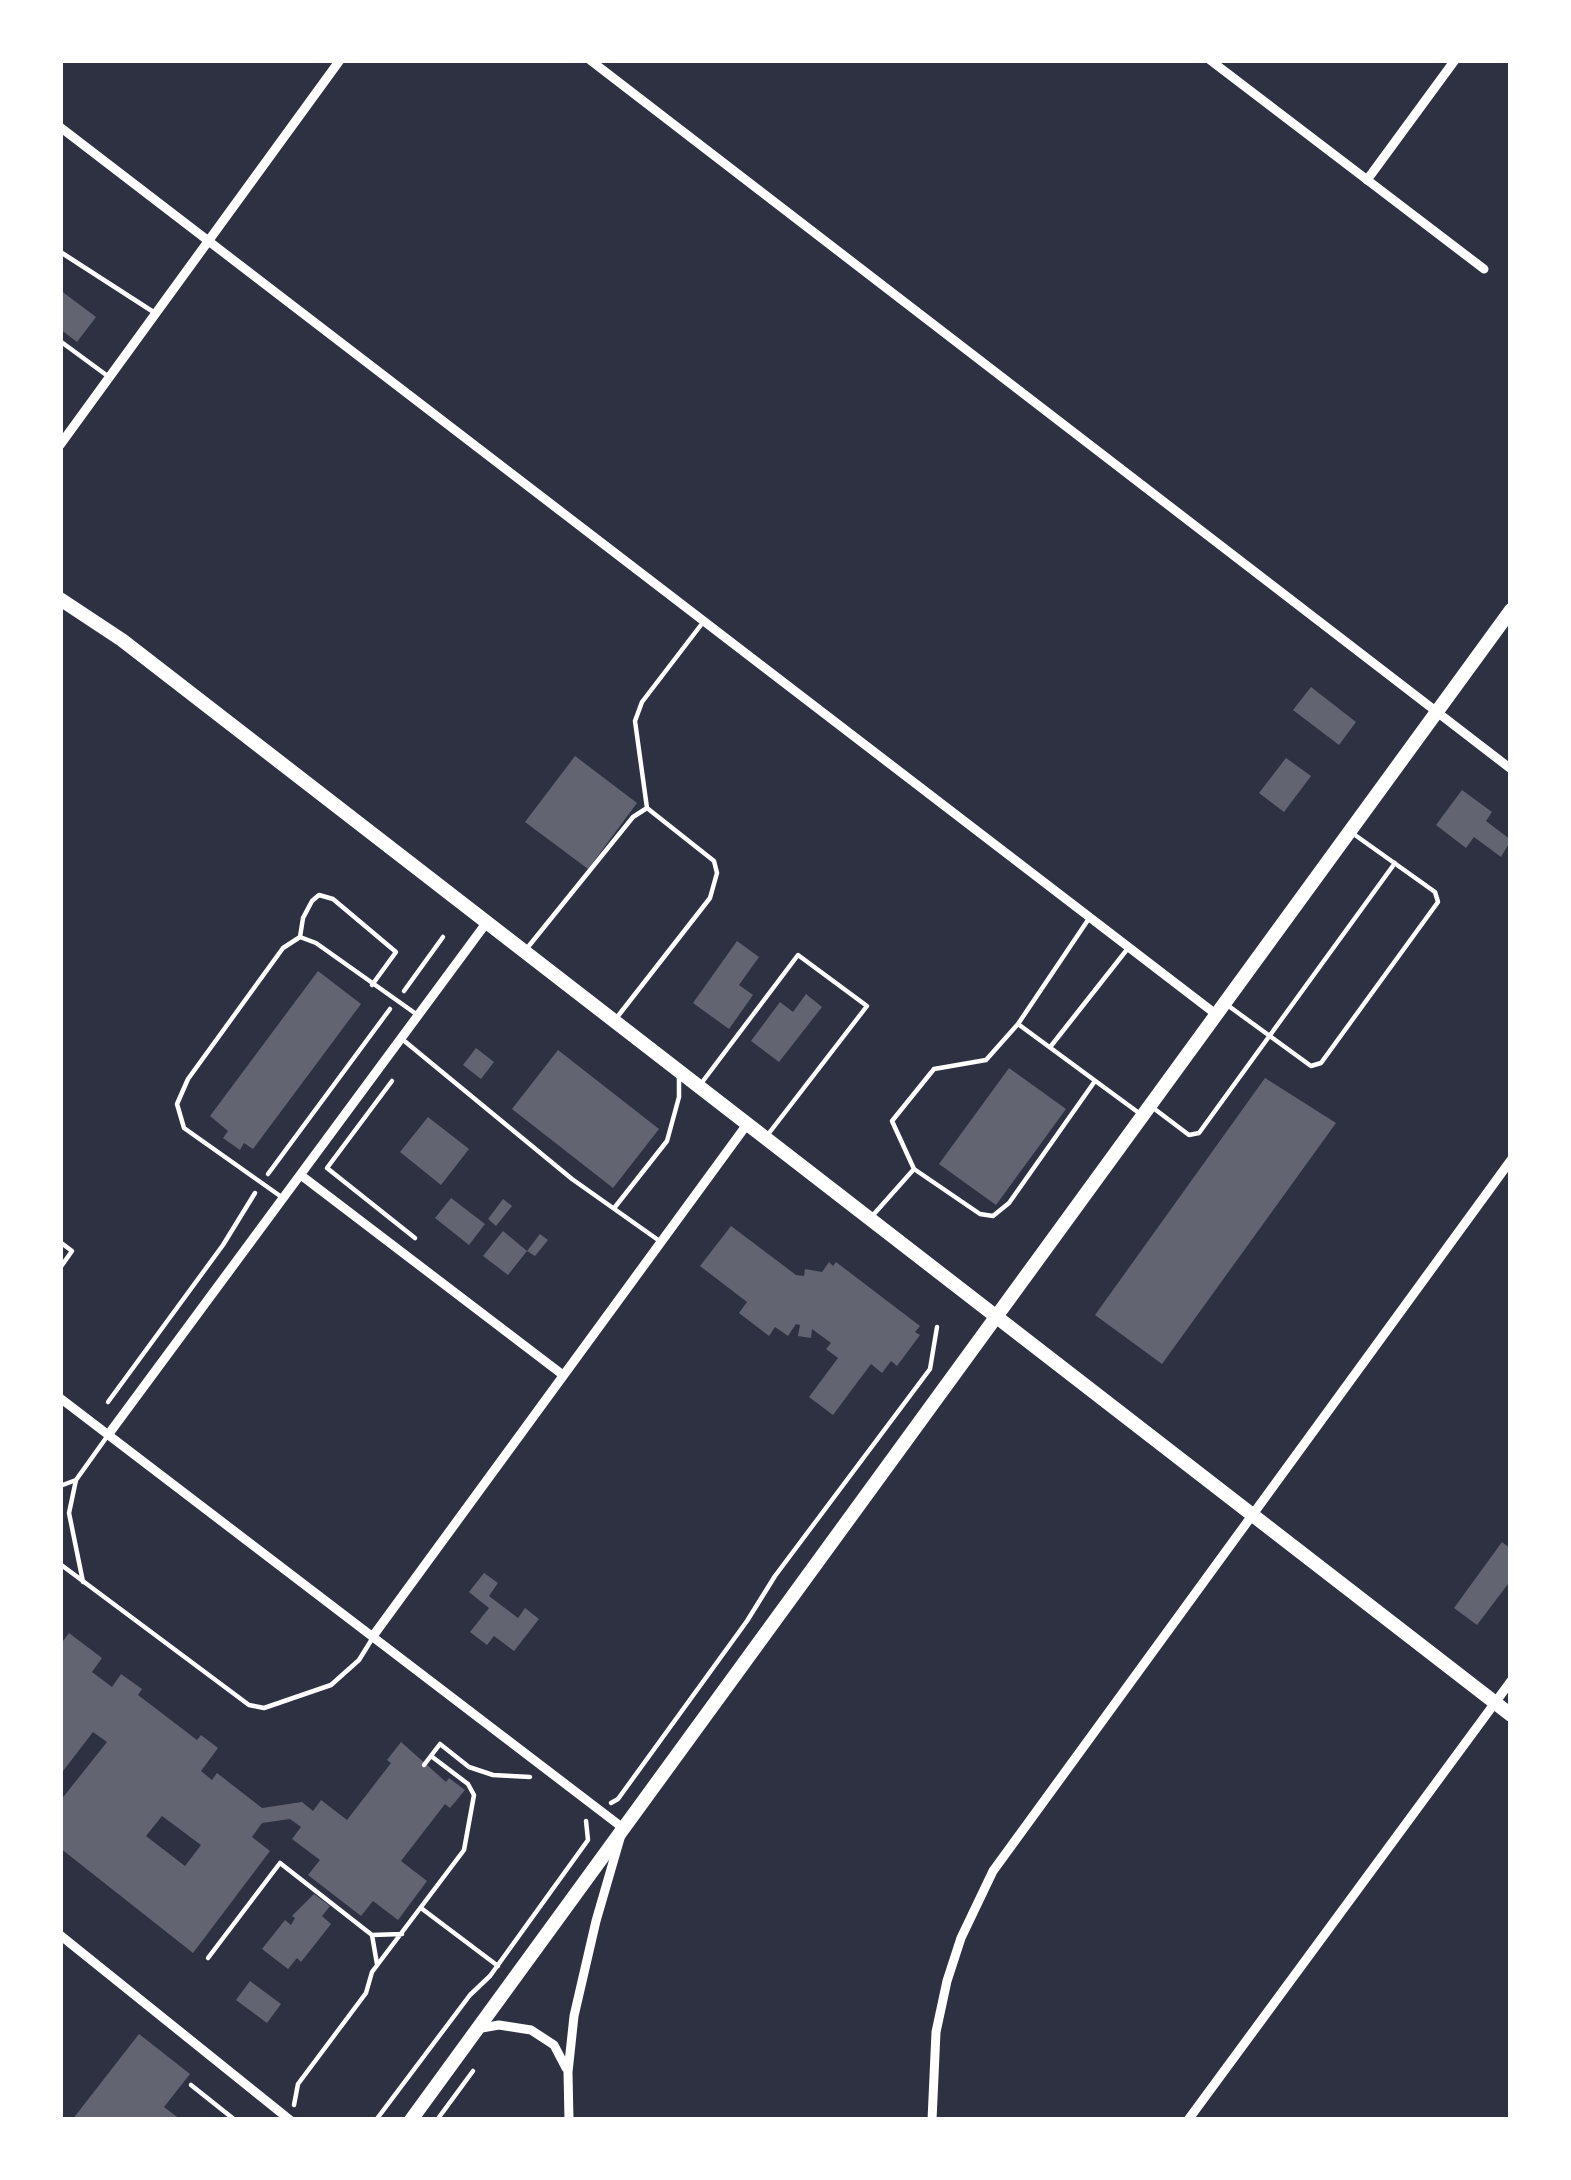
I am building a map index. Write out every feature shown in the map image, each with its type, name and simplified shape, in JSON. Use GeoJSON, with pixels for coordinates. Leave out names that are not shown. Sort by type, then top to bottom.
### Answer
{"type":"FeatureCollection","features":[{"type":"Feature","properties":{"kind":"main road"},"geometry":{"type":"LineString","coordinates":[[60,599],[122,640],[1511,1715]]}},
{"type":"Feature","properties":{"kind":"main road"},"geometry":{"type":"LineString","coordinates":[[411,2120],[1511,610]]}},
{"type":"Feature","properties":{"kind":"street"},"geometry":{"type":"LineString","coordinates":[[60,445],[340,60]]}},
{"type":"Feature","properties":{"kind":"street"},"geometry":{"type":"LineString","coordinates":[[590,60],[1511,769]]}},
{"type":"Feature","properties":{"kind":"street"},"geometry":{"type":"LineString","coordinates":[[1210,60],[1484,269]]}},
{"type":"Feature","properties":{"kind":"street"},"geometry":{"type":"LineString","coordinates":[[1367,180],[1455,60]]}},
{"type":"Feature","properties":{"kind":"street"},"geometry":{"type":"LineString","coordinates":[[60,127],[1129,947],[1221,1009]]}},
{"type":"Feature","properties":{"kind":"street"},"geometry":{"type":"LineString","coordinates":[[108,1435],[487,922]]}},
{"type":"Feature","properties":{"kind":"street"},"geometry":{"type":"LineString","coordinates":[[373,1636],[748,1123]]}},
{"type":"Feature","properties":{"kind":"street"},"geometry":{"type":"LineString","coordinates":[[932,2120],[936,2032],[947,1981],[982,1892],[1012,1843],[1511,1160]]}},
{"type":"Feature","properties":{"kind":"street"},"geometry":{"type":"LineString","coordinates":[[302,1176],[563,1375]]}},
{"type":"Feature","properties":{"kind":"street"},"geometry":{"type":"LineString","coordinates":[[60,1398],[623,1828],[583,1971],[568,2072],[569,2120]]}},
{"type":"Feature","properties":{"kind":"street"},"geometry":{"type":"LineString","coordinates":[[1188,2120],[1511,1681]]}},
{"type":"Feature","properties":{"kind":"street"},"geometry":{"type":"LineString","coordinates":[[60,1935],[290,2120]]}},
{"type":"Feature","properties":{"kind":"street"},"geometry":{"type":"LineString","coordinates":[[476,2029],[499,2025],[531,2030],[554,2045],[568,2072]]}},
{"type":"Feature","properties":{"kind":"lane"},"geometry":{"type":"LineString","coordinates":[[60,256],[62,253],[155,314]]}},
{"type":"Feature","properties":{"kind":"lane"},"geometry":{"type":"LineString","coordinates":[[60,341],[109,377]]}},
{"type":"Feature","properties":{"kind":"lane"},"geometry":{"type":"LineString","coordinates":[[615,1021],[710,898],[717,873],[714,861],[646,808],[635,721],[642,702],[705,620]]}},
{"type":"Feature","properties":{"kind":"lane"},"geometry":{"type":"LineString","coordinates":[[525,951],[633,817],[646,808]]}},
{"type":"Feature","properties":{"kind":"lane"},"geometry":{"type":"LineString","coordinates":[[1221,1009],[1311,1066],[1322,1063],[1438,902],[1435,892],[1350,831]]}},
{"type":"Feature","properties":{"kind":"lane"},"geometry":{"type":"LineString","coordinates":[[1018,1024],[1096,1081],[1189,1135],[1199,1133],[1395,863]]}},
{"type":"Feature","properties":{"kind":"lane"},"geometry":{"type":"LineString","coordinates":[[300,938],[312,901],[319,895],[333,899],[396,952],[372,985]]}},
{"type":"Feature","properties":{"kind":"lane"},"geometry":{"type":"LineString","coordinates":[[1090,917],[1018,1024],[986,1060],[934,1069],[892,1121],[914,1169],[980,1214],[1001,1212],[1096,1081]]}},
{"type":"Feature","properties":{"kind":"lane"},"geometry":{"type":"LineString","coordinates":[[284,1199],[184,1128],[177,1104],[188,1079],[283,947],[300,938],[316,943],[419,1016]]}},
{"type":"Feature","properties":{"kind":"lane"},"geometry":{"type":"LineString","coordinates":[[1050,1048],[1129,947]]}},
{"type":"Feature","properties":{"kind":"lane"},"geometry":{"type":"LineString","coordinates":[[699,1085],[798,955],[867,1006],[766,1137]]}},
{"type":"Feature","properties":{"kind":"lane"},"geometry":{"type":"LineString","coordinates":[[402,1039],[572,1179],[661,1242]]}},
{"type":"Feature","properties":{"kind":"lane"},"geometry":{"type":"LineString","coordinates":[[615,1207],[667,1142],[679,1097],[680,1070]]}},
{"type":"Feature","properties":{"kind":"lane"},"geometry":{"type":"LineString","coordinates":[[871,1218],[914,1169]]}},
{"type":"Feature","properties":{"kind":"lane"},"geometry":{"type":"LineString","coordinates":[[60,1242],[72,1251],[60,1268]]}},
{"type":"Feature","properties":{"kind":"lane"},"geometry":{"type":"LineString","coordinates":[[83,1582],[69,1514],[76,1480],[108,1435]]}},
{"type":"Feature","properties":{"kind":"lane"},"geometry":{"type":"LineString","coordinates":[[60,1486],[76,1480]]}},
{"type":"Feature","properties":{"kind":"lane"},"geometry":{"type":"LineString","coordinates":[[60,1564],[249,1705],[264,1708],[342,1678],[373,1636]]}},
{"type":"Feature","properties":{"kind":"path"},"geometry":{"type":"LineString","coordinates":[[109,1402],[223,1245],[261,1184],[443,937]]}},
{"type":"Feature","properties":{"kind":"path"},"geometry":{"type":"LineString","coordinates":[[392,1081],[327,1168],[415,1238]]}},
{"type":"Feature","properties":{"kind":"path"},"geometry":{"type":"LineString","coordinates":[[376,2120],[470,1995],[498,1966],[588,1840],[588,1822],[618,1799],[930,1369],[937,1327]]}},
{"type":"Feature","properties":{"kind":"path"},"geometry":{"type":"LineString","coordinates":[[424,1765],[440,1744],[469,1767],[493,1775],[527,1775],[542,1787]]}},
{"type":"Feature","properties":{"kind":"path"},"geometry":{"type":"LineString","coordinates":[[290,2120],[298,2084],[366,1993],[377,1965],[461,1856],[476,1803],[468,1784],[431,1756]]}},
{"type":"Feature","properties":{"kind":"path"},"geometry":{"type":"LineString","coordinates":[[572,1810],[588,1822]]}},
{"type":"Feature","properties":{"kind":"path"},"geometry":{"type":"LineString","coordinates":[[208,1958],[280,1863],[372,1934],[401,1934]]}},
{"type":"Feature","properties":{"kind":"path"},"geometry":{"type":"LineString","coordinates":[[421,1908],[498,1966]]}},
{"type":"Feature","properties":{"kind":"path"},"geometry":{"type":"LineString","coordinates":[[372,1934],[377,1965]]}},
{"type":"Feature","properties":{"kind":"path"},"geometry":{"type":"LineString","coordinates":[[437,2120],[473,2071]]}},
{"type":"Feature","properties":{"kind":"path"},"geometry":{"type":"LineString","coordinates":[[190,2085],[235,2120]]}},
{"type":"Feature","properties":{"kind":"building"},"geometry":{"type":"Polygon","coordinates":[[[60,290],[96,317],[77,342],[60,329],[60,290]]]}},
{"type":"Feature","properties":{"kind":"building"},"geometry":{"type":"Polygon","coordinates":[[[1311,687],[1356,722],[1339,745],[1293,710],[1311,687]]]}},
{"type":"Feature","properties":{"kind":"building"},"geometry":{"type":"Polygon","coordinates":[[[575,756],[637,803],[588,869],[525,822],[575,756]]]}},
{"type":"Feature","properties":{"kind":"building"},"geometry":{"type":"Polygon","coordinates":[[[1286,758],[1311,776],[1284,812],[1259,793],[1286,758]]]}},
{"type":"Feature","properties":{"kind":"building"},"geometry":{"type":"Polygon","coordinates":[[[1462,790],[1492,812],[1486,821],[1511,840],[1501,857],[1474,837],[1466,848],[1436,825],[1462,790]]]}},
{"type":"Feature","properties":{"kind":"building"},"geometry":{"type":"Polygon","coordinates":[[[737,941],[759,957],[739,985],[753,995],[729,1029],[693,1003],[737,941]]]}},
{"type":"Feature","properties":{"kind":"building"},"geometry":{"type":"Polygon","coordinates":[[[318,971],[361,1004],[253,1149],[244,1143],[240,1150],[223,1138],[228,1131],[210,1116],[318,971]]]}},
{"type":"Feature","properties":{"kind":"building"},"geometry":{"type":"Polygon","coordinates":[[[806,994],[822,1007],[779,1062],[751,1041],[780,1002],[793,1012],[806,994]]]}},
{"type":"Feature","properties":{"kind":"building"},"geometry":{"type":"Polygon","coordinates":[[[476,1048],[494,1062],[481,1079],[463,1065],[476,1048]]]}},
{"type":"Feature","properties":{"kind":"building"},"geometry":{"type":"Polygon","coordinates":[[[558,1050],[659,1129],[613,1188],[512,1109],[558,1050]]]}},
{"type":"Feature","properties":{"kind":"building"},"geometry":{"type":"Polygon","coordinates":[[[1009,1068],[1066,1109],[996,1205],[939,1164],[1009,1068]]]}},
{"type":"Feature","properties":{"kind":"building"},"geometry":{"type":"Polygon","coordinates":[[[1265,1078],[1336,1123],[1162,1364],[1095,1315],[1265,1078]]]}},
{"type":"Feature","properties":{"kind":"building"},"geometry":{"type":"Polygon","coordinates":[[[428,1117],[469,1149],[441,1185],[400,1152],[428,1117]]]}},
{"type":"Feature","properties":{"kind":"building"},"geometry":{"type":"Polygon","coordinates":[[[451,1198],[485,1224],[469,1245],[435,1218],[451,1198]]]}},
{"type":"Feature","properties":{"kind":"building"},"geometry":{"type":"Polygon","coordinates":[[[503,1199],[512,1206],[496,1226],[488,1219],[503,1199]]]}},
{"type":"Feature","properties":{"kind":"building"},"geometry":{"type":"Polygon","coordinates":[[[731,1226],[796,1275],[804,1276],[805,1269],[822,1272],[829,1262],[833,1266],[836,1262],[920,1326],[915,1332],[920,1335],[897,1366],[891,1361],[882,1373],[871,1364],[833,1415],[809,1397],[838,1358],[826,1349],[831,1343],[812,1329],[811,1338],[798,1336],[800,1325],[796,1324],[788,1336],[775,1327],[769,1336],[739,1313],[747,1302],[700,1266],[731,1226]]]}},
{"type":"Feature","properties":{"kind":"building"},"geometry":{"type":"Polygon","coordinates":[[[503,1231],[527,1251],[508,1275],[483,1256],[503,1231]]]}},
{"type":"Feature","properties":{"kind":"building"},"geometry":{"type":"Polygon","coordinates":[[[540,1234],[548,1240],[535,1256],[527,1251],[540,1234]]]}},
{"type":"Feature","properties":{"kind":"building"},"geometry":{"type":"Polygon","coordinates":[[[1502,1542],[1511,1549],[1511,1580],[1477,1625],[1454,1608],[1502,1542]]]}},
{"type":"Feature","properties":{"kind":"building"},"geometry":{"type":"Polygon","coordinates":[[[484,1573],[498,1583],[489,1596],[518,1618],[525,1608],[539,1619],[514,1651],[494,1636],[487,1645],[470,1632],[489,1608],[469,1592],[484,1573]]]}},
{"type":"Feature","properties":{"kind":"building"},"geometry":{"type":"Polygon","coordinates":[[[69,1633],[102,1658],[92,1672],[112,1687],[121,1674],[142,1689],[138,1695],[197,1740],[201,1735],[218,1748],[201,1771],[212,1780],[217,1773],[262,1808],[302,1802],[313,1811],[321,1800],[347,1820],[391,1763],[387,1760],[401,1742],[446,1782],[449,1778],[465,1790],[450,1808],[445,1804],[401,1861],[427,1881],[398,1920],[373,1901],[361,1916],[308,1875],[320,1860],[292,1839],[301,1827],[290,1819],[262,1823],[252,1837],[270,1851],[193,1953],[60,1848],[60,1801],[107,1742],[93,1732],[60,1775],[60,1645],[69,1633]],[[162,1816],[146,1836],[185,1866],[201,1845],[162,1816]]]}},
{"type":"Feature","properties":{"kind":"building"},"geometry":{"type":"Polygon","coordinates":[[[314,1894],[330,1906],[322,1916],[331,1924],[301,1962],[297,1958],[288,1969],[262,1949],[285,1920],[291,1925],[292,1916],[314,1894]]]}},
{"type":"Feature","properties":{"kind":"building"},"geometry":{"type":"Polygon","coordinates":[[[250,1981],[281,2004],[267,2023],[236,2000],[250,1981]]]}},
{"type":"Feature","properties":{"kind":"building"},"geometry":{"type":"Polygon","coordinates":[[[139,2034],[190,2074],[164,2107],[181,2120],[72,2120],[139,2034]]]}}]}
